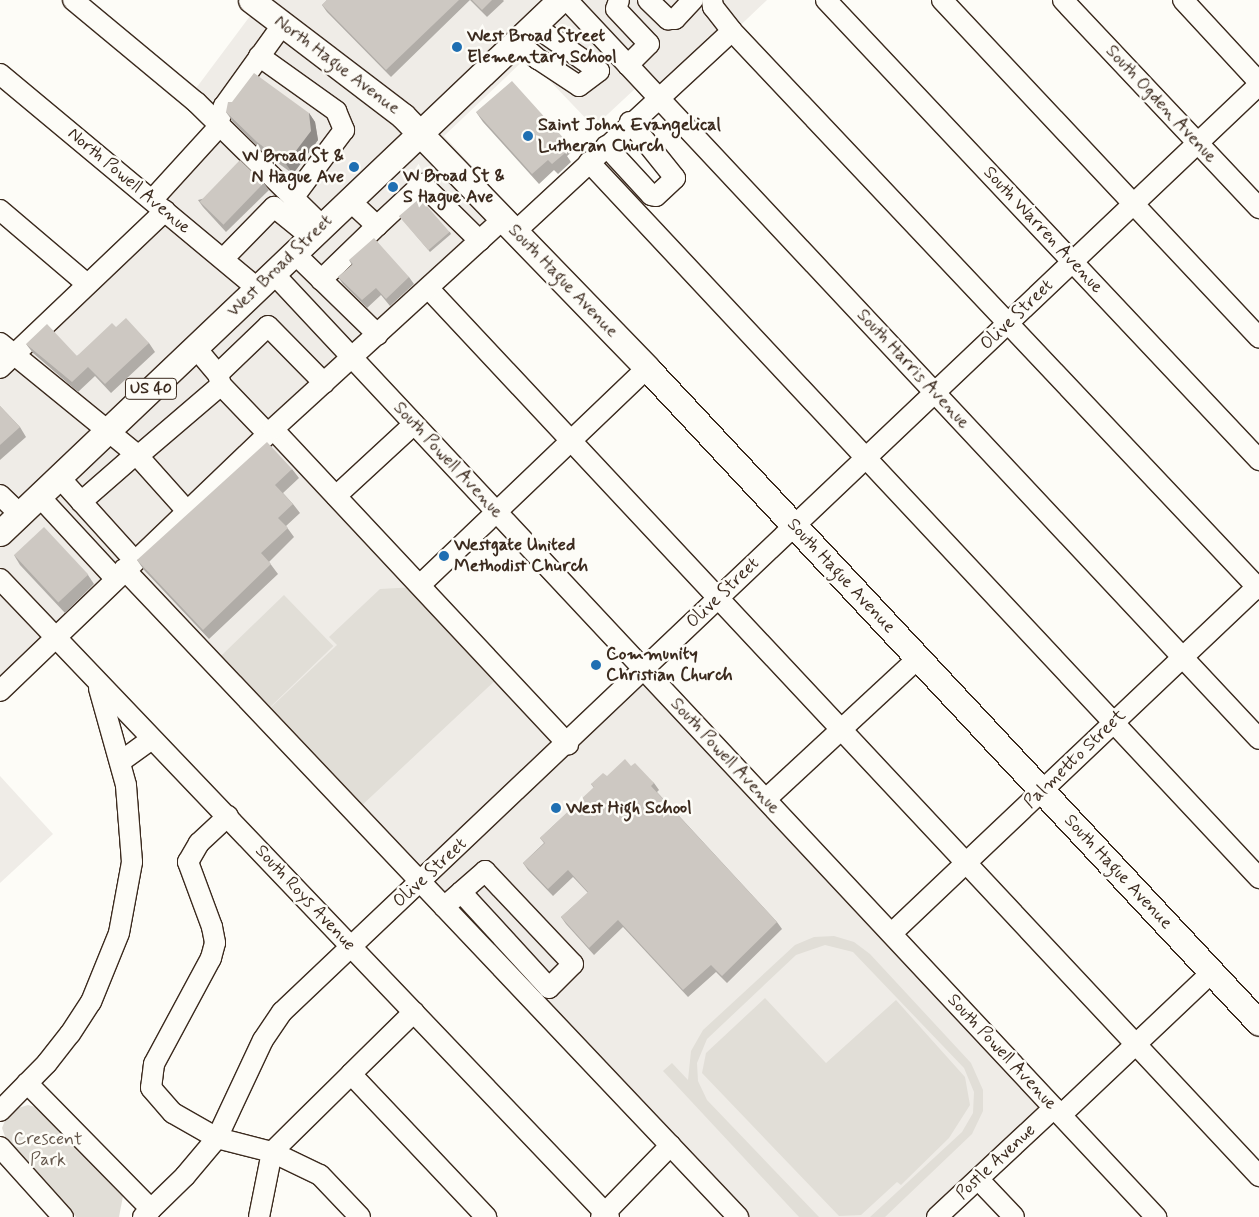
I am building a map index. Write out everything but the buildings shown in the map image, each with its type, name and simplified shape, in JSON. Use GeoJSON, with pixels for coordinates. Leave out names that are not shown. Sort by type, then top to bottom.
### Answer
{"type":"FeatureCollection","features":[{"type":"Feature","properties":{"kind":"main road","name":"North Hague Avenue"},"geometry":{"type":"LineString","coordinates":[[251,0],[360,80],[420,133]]}},
{"type":"Feature","properties":{"kind":"main road","name":"West Broad Street"},"geometry":{"type":"LineString","coordinates":[[0,533],[560,0]]}},
{"type":"Feature","properties":{"kind":"main road","name":"South Hague Avenue"},"geometry":{"type":"LineString","coordinates":[[420,133],[646,368],[1259,1022]]}},
{"type":"Feature","properties":{"kind":"street"},"geometry":{"type":"LineString","coordinates":[[73,0],[218,124],[294,198],[321,280],[378,335]]}},
{"type":"Feature","properties":{"kind":"street","name":"South Harris Avenue"},"geometry":{"type":"LineString","coordinates":[[567,0],[1259,738]]}},
{"type":"Feature","properties":{"kind":"street"},"geometry":{"type":"LineString","coordinates":[[619,0],[616,8],[649,44],[628,65]]}},
{"type":"Feature","properties":{"kind":"street"},"geometry":{"type":"LineString","coordinates":[[648,0],[668,19],[675,19],[693,0]]}},
{"type":"Feature","properties":{"kind":"street"},"geometry":{"type":"LineString","coordinates":[[712,0],[713,7],[732,31],[1258,587]]}},
{"type":"Feature","properties":{"kind":"street","name":"South Warren Avenue"},"geometry":{"type":"LineString","coordinates":[[826,0],[1259,460]]}},
{"type":"Feature","properties":{"kind":"street"},"geometry":{"type":"LineString","coordinates":[[942,0],[1259,338]]}},
{"type":"Feature","properties":{"kind":"street","name":"South Ogden Avenue"},"geometry":{"type":"LineString","coordinates":[[1063,0],[1259,208]]}},
{"type":"Feature","properties":{"kind":"street"},"geometry":{"type":"LineString","coordinates":[[1183,0],[1259,83]]}},
{"type":"Feature","properties":{"kind":"street"},"geometry":{"type":"LineString","coordinates":[[186,511],[137,455],[5,355],[87,284],[159,206],[216,130],[224,106],[283,24]]}},
{"type":"Feature","properties":{"kind":"street"},"geometry":{"type":"LineString","coordinates":[[0,691],[186,511],[480,241],[509,225],[589,162],[658,96],[732,31]]}},
{"type":"Feature","properties":{"kind":"street"},"geometry":{"type":"LineString","coordinates":[[525,33],[566,62],[602,37]]}},
{"type":"Feature","properties":{"kind":"street"},"geometry":{"type":"LineString","coordinates":[[259,56],[336,111],[344,130],[294,198]]}},
{"type":"Feature","properties":{"kind":"street","name":"North Powell Avenue"},"geometry":{"type":"LineString","coordinates":[[0,74],[223,259],[265,280]]}},
{"type":"Feature","properties":{"kind":"street","name":"Olive Street"},"geometry":{"type":"LineString","coordinates":[[147,1213],[185,1176],[217,1138],[263,1040],[282,1012],[568,744],[719,597],[936,393],[1259,83]]}},
{"type":"Feature","properties":{"kind":"street"},"geometry":{"type":"LineString","coordinates":[[606,146],[652,195],[656,196],[675,178],[630,122]]}},
{"type":"Feature","properties":{"kind":"street"},"geometry":{"type":"LineString","coordinates":[[589,162],[1259,878]]}},
{"type":"Feature","properties":{"kind":"street"},"geometry":{"type":"LineString","coordinates":[[321,280],[422,184],[480,241]]}},
{"type":"Feature","properties":{"kind":"street"},"geometry":{"type":"LineString","coordinates":[[350,200],[377,226]]}},
{"type":"Feature","properties":{"kind":"street"},"geometry":{"type":"LineString","coordinates":[[223,259],[274,207],[309,239]]}},
{"type":"Feature","properties":{"kind":"street"},"geometry":{"type":"LineString","coordinates":[[0,210],[87,284]]}},
{"type":"Feature","properties":{"kind":"street","name":"South Powell Avenue"},"geometry":{"type":"LineString","coordinates":[[265,280],[352,358],[1156,1217]]}},
{"type":"Feature","properties":{"kind":"street"},"geometry":{"type":"LineString","coordinates":[[429,289],[968,862],[1259,1176]]}},
{"type":"Feature","properties":{"kind":"street"},"geometry":{"type":"LineString","coordinates":[[82,502],[220,380],[268,326],[324,383]]}},
{"type":"Feature","properties":{"kind":"street"},"geometry":{"type":"LineString","coordinates":[[195,347],[220,380],[336,496],[568,744]]}},
{"type":"Feature","properties":{"kind":"street"},"geometry":{"type":"LineString","coordinates":[[420,585],[646,368]]}},
{"type":"Feature","properties":{"kind":"street"},"geometry":{"type":"LineString","coordinates":[[336,496],[414,424]]}},
{"type":"Feature","properties":{"kind":"street"},"geometry":{"type":"LineString","coordinates":[[59,477],[101,524],[125,569],[444,907],[542,994]]}},
{"type":"Feature","properties":{"kind":"street"},"geometry":{"type":"LineString","coordinates":[[0,495],[20,514]]}},
{"type":"Feature","properties":{"kind":"street"},"geometry":{"type":"LineString","coordinates":[[39,496],[82,543],[125,569]]}},
{"type":"Feature","properties":{"kind":"street"},"geometry":{"type":"LineString","coordinates":[[82,543],[101,524]]}},
{"type":"Feature","properties":{"kind":"street","name":"South Roys Avenue"},"geometry":{"type":"LineString","coordinates":[[0,579],[228,816],[605,1215]]}},
{"type":"Feature","properties":{"kind":"street","name":"Palmetto Street"},"geometry":{"type":"LineString","coordinates":[[892,933],[1258,587]]}},
{"type":"Feature","properties":{"kind":"street"},"geometry":{"type":"LineString","coordinates":[[766,799],[918,658]]}},
{"type":"Feature","properties":{"kind":"street"},"geometry":{"type":"LineString","coordinates":[[2,1106],[27,1084],[59,1049],[91,1002],[120,933],[132,862],[126,785],[98,683]]}},
{"type":"Feature","properties":{"kind":"street"},"geometry":{"type":"LineString","coordinates":[[120,762],[152,739]]}},
{"type":"Feature","properties":{"kind":"street"},"geometry":{"type":"LineString","coordinates":[[228,816],[199,843],[188,862],[212,927],[215,943],[211,958],[154,1064],[150,1077],[151,1088],[158,1100],[173,1113],[217,1138],[272,1152],[320,1175],[360,1217]]}},
{"type":"Feature","properties":{"kind":"street"},"geometry":{"type":"LineString","coordinates":[[444,907],[485,871],[573,964],[542,994]]}},
{"type":"Feature","properties":{"kind":"street"},"geometry":{"type":"LineString","coordinates":[[461,892],[542,994],[671,1145],[738,1217]]}},
{"type":"Feature","properties":{"kind":"street","name":"Postle Avenue"},"geometry":{"type":"LineString","coordinates":[[937,1217],[978,1179],[1137,1044],[1212,972]]}},
{"type":"Feature","properties":{"kind":"street"},"geometry":{"type":"LineString","coordinates":[[259,1217],[272,1152],[414,1012]]}},
{"type":"Feature","properties":{"kind":"street"},"geometry":{"type":"LineString","coordinates":[[351,1074],[486,1217]]}},
{"type":"Feature","properties":{"kind":"street"},"geometry":{"type":"LineString","coordinates":[[27,1084],[147,1213]]}},
{"type":"Feature","properties":{"kind":"street"},"geometry":{"type":"LineString","coordinates":[[605,1215],[671,1145]]}},
{"type":"Feature","properties":{"kind":"street"},"geometry":{"type":"LineString","coordinates":[[0,1147],[63,1217]]}},
{"type":"Feature","properties":{"kind":"street"},"geometry":{"type":"LineString","coordinates":[[978,1179],[1014,1217]]}},
{"type":"Feature","properties":{"kind":"shaded area"},"geometry":{"type":"Polygon","coordinates":[[[262,0],[339,0],[391,77],[470,0],[487,17],[503,0],[767,0],[657,105],[638,86],[594,127],[527,57],[444,136],[515,212],[279,429],[565,731],[632,666],[1047,1107],[931,1217],[734,1217],[127,571],[0,691],[0,363],[161,207],[216,119],[191,95],[262,0]]]}},
{"type":"Feature","properties":{"kind":"shaded area"},"geometry":{"type":"Polygon","coordinates":[[[0,776],[53,834],[0,883],[0,776]]]}},
{"type":"Feature","properties":{"kind":"green space"},"geometry":{"type":"Polygon","coordinates":[[[416,587],[500,676],[359,808],[268,710],[337,645],[329,637],[380,589],[416,587]]]}},
{"type":"Feature","properties":{"kind":"green space"},"geometry":{"type":"Polygon","coordinates":[[[284,595],[333,646],[267,710],[218,659],[284,595]]]}},
{"type":"Feature","properties":{"kind":"green space"},"geometry":{"type":"Polygon","coordinates":[[[834,936],[854,942],[870,954],[971,1063],[983,1090],[983,1111],[972,1134],[885,1217],[870,1217],[962,1132],[973,1113],[974,1092],[964,1068],[853,952],[825,945],[796,955],[707,1039],[697,1063],[698,1081],[707,1100],[819,1217],[799,1217],[663,1071],[672,1063],[688,1080],[691,1051],[703,1030],[795,945],[814,937],[834,936]]]}},
{"type":"Feature","properties":{"kind":"green space"},"geometry":{"type":"Polygon","coordinates":[[[765,998],[826,1063],[896,1000],[965,1077],[970,1105],[949,1138],[901,1185],[897,1182],[861,1215],[839,1216],[702,1073],[706,1053],[765,998]]]}},
{"type":"Feature","properties":{"kind":"green space","name":"Crescent Park"},"geometry":{"type":"Polygon","coordinates":[[[28,1105],[43,1109],[119,1187],[123,1196],[119,1217],[76,1217],[9,1148],[2,1128],[6,1118],[12,1110],[28,1105]]]}},
{"type":"Feature","properties":{"kind":"place","name":"West Broad Street Elementary School"},"geometry":{"type":"Point","coordinates":[457,47]}},
{"type":"Feature","properties":{"kind":"place","name":"Saint John Evangelical Lutheran Church"},"geometry":{"type":"Point","coordinates":[528,136]}},
{"type":"Feature","properties":{"kind":"place","name":"W Broad St & N Hague Ave"},"geometry":{"type":"Point","coordinates":[354,167]}},
{"type":"Feature","properties":{"kind":"place","name":"W Broad St & S Hague Ave"},"geometry":{"type":"Point","coordinates":[393,187]}},
{"type":"Feature","properties":{"kind":"place","name":"Westgate United Methodist Church"},"geometry":{"type":"Point","coordinates":[444,556]}},
{"type":"Feature","properties":{"kind":"place","name":"Community Christian Church"},"geometry":{"type":"Point","coordinates":[596,665]}},
{"type":"Feature","properties":{"kind":"place","name":"West High School"},"geometry":{"type":"Point","coordinates":[556,808]}}]}
